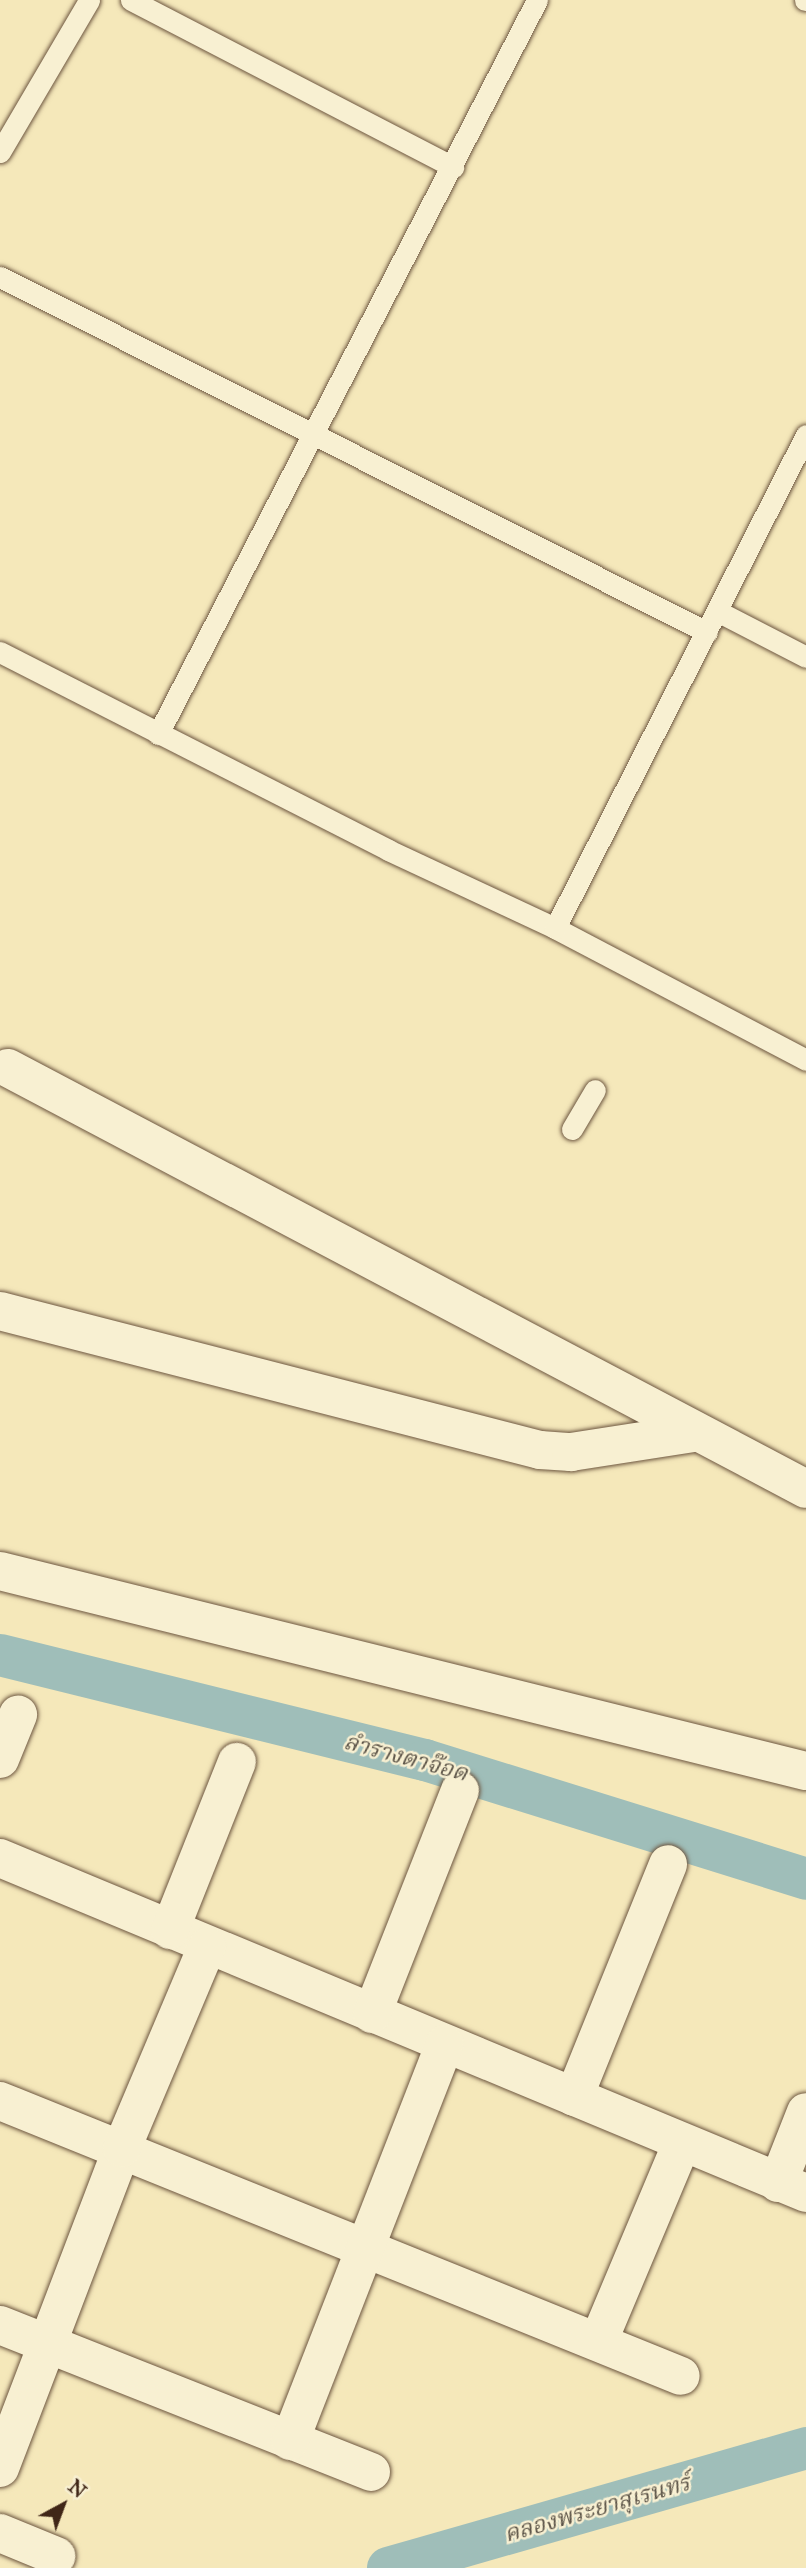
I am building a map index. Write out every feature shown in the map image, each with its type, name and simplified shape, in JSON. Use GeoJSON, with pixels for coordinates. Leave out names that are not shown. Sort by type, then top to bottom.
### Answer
{"type":"FeatureCollection","features":[{"type":"Feature","properties":{"kind":"street"},"geometry":{"type":"LineString","coordinates":[[3,1072],[806,1489]]}},
{"type":"Feature","properties":{"kind":"street"},"geometry":{"type":"LineString","coordinates":[[0,1311],[540,1450],[571,1452],[694,1433]]}},
{"type":"Feature","properties":{"kind":"street"},"geometry":{"type":"LineString","coordinates":[[0,1570],[806,1771]]}},
{"type":"Feature","properties":{"kind":"street"},"geometry":{"type":"LineString","coordinates":[[0,1759],[18,1715]]}},
{"type":"Feature","properties":{"kind":"street"},"geometry":{"type":"LineString","coordinates":[[170,1930],[237,1762]]}},
{"type":"Feature","properties":{"kind":"street"},"geometry":{"type":"LineString","coordinates":[[372,2014],[460,1791]]}},
{"type":"Feature","properties":{"kind":"street"},"geometry":{"type":"LineString","coordinates":[[0,1858],[207,1947],[574,2097],[681,2145],[792,2188],[806,2112]]}},
{"type":"Feature","properties":{"kind":"street"},"geometry":{"type":"LineString","coordinates":[[574,2097],[668,1864]]}},
{"type":"Feature","properties":{"kind":"street"},"geometry":{"type":"LineString","coordinates":[[0,2468],[122,2148],[207,1947]]}},
{"type":"Feature","properties":{"kind":"street"},"geometry":{"type":"LineString","coordinates":[[290,2441],[445,2044]]}},
{"type":"Feature","properties":{"kind":"street"},"geometry":{"type":"LineString","coordinates":[[0,2101],[599,2340],[681,2376]]}},
{"type":"Feature","properties":{"kind":"street"},"geometry":{"type":"LineString","coordinates":[[599,2340],[681,2145]]}},
{"type":"Feature","properties":{"kind":"street"},"geometry":{"type":"LineString","coordinates":[[0,2325],[371,2472]]}},
{"type":"Feature","properties":{"kind":"street"},"geometry":{"type":"LineString","coordinates":[[0,2533],[55,2556]]}},
{"type":"Feature","properties":{"kind":"lane"},"geometry":{"type":"LineString","coordinates":[[0,152],[89,0]]}},
{"type":"Feature","properties":{"kind":"lane"},"geometry":{"type":"LineString","coordinates":[[131,0],[453,167]]}},
{"type":"Feature","properties":{"kind":"lane"},"geometry":{"type":"LineString","coordinates":[[158,734],[537,0]]}},
{"type":"Feature","properties":{"kind":"lane"},"geometry":{"type":"LineString","coordinates":[[0,277],[314,432],[707,632]]}},
{"type":"Feature","properties":{"kind":"lane"},"geometry":{"type":"LineString","coordinates":[[555,928],[806,435]]}},
{"type":"Feature","properties":{"kind":"lane"},"geometry":{"type":"LineString","coordinates":[[717,611],[806,657]]}},
{"type":"Feature","properties":{"kind":"lane"},"geometry":{"type":"LineString","coordinates":[[0,652],[158,734],[555,928],[806,1060]]}},
{"type":"Feature","properties":{"kind":"lane"},"geometry":{"type":"LineString","coordinates":[[572,1129],[595,1090]]}},
{"type":"Feature","properties":{"kind":"waterway","name":"ลำรางตาจ๊อด"},"geometry":{"type":"LineString","coordinates":[[0,1655],[425,1760],[806,1879]]}},
{"type":"Feature","properties":{"kind":"waterway","name":"คลองพระยาสุเรนทร์"},"geometry":{"type":"LineString","coordinates":[[388,2568],[806,2448]]}}]}
